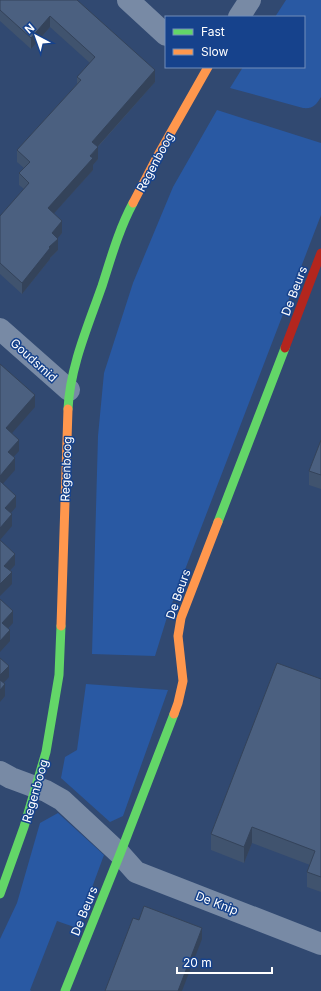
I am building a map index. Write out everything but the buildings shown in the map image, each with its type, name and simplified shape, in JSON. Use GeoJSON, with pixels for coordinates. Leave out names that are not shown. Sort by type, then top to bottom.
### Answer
{"type":"FeatureCollection","features":[{"type":"Feature","properties":{"kind":"street"},"geometry":{"type":"LineString","coordinates":[[128,0],[165,34]]}},
{"type":"Feature","properties":{"kind":"street"},"geometry":{"type":"LineString","coordinates":[[240,16],[250,0]]}},
{"type":"Feature","properties":{"kind":"street","name":"Regenboog"},"geometry":{"type":"LineString","coordinates":[[0,894],[24,827],[46,752],[58,675],[69,390],[82,340],[130,209],[205,68]]}},
{"type":"Feature","properties":{"kind":"street","name":"De Beurs"},"geometry":{"type":"LineString","coordinates":[[65,991],[120,854],[178,702],[183,681],[178,636],[181,618],[321,253]]}},
{"type":"Feature","properties":{"kind":"street","name":"Goudsmid"},"geometry":{"type":"LineString","coordinates":[[0,330],[69,390]]}},
{"type":"Feature","properties":{"kind":"street","name":"De Knip"},"geometry":{"type":"LineString","coordinates":[[0,772],[62,800],[120,854],[136,872],[321,944]]}},
{"type":"Feature","properties":{"kind":"shaded area"},"geometry":{"type":"Polygon","coordinates":[[[286,0],[321,0],[321,97],[312,107],[303,108],[230,88],[242,68],[305,68],[305,16],[276,16],[286,0]]]}},
{"type":"Feature","properties":{"kind":"shaded area"},"geometry":{"type":"Polygon","coordinates":[[[217,110],[321,143],[321,215],[168,614],[155,656],[92,654],[98,436],[104,373],[133,283],[173,187],[217,110]]]}},
{"type":"Feature","properties":{"kind":"shaded area"},"geometry":{"type":"Polygon","coordinates":[[[86,684],[168,690],[123,816],[110,822],[61,778],[65,757],[77,750],[86,684]]]}},
{"type":"Feature","properties":{"kind":"shaded area"},"geometry":{"type":"Polygon","coordinates":[[[58,813],[104,855],[77,928],[57,921],[30,990],[31,991],[0,991],[0,939],[17,903],[40,823],[58,813]]]}},
{"type":"Feature","properties":{"kind":"traffic: fast"},"geometry":{"type":"LineString","coordinates":[[68,409],[69,393],[80,347],[119,233],[133,203]]}},
{"type":"Feature","properties":{"kind":"traffic: fast"},"geometry":{"type":"LineString","coordinates":[[218,522],[285,348]]}},
{"type":"Feature","properties":{"kind":"traffic: fast"},"geometry":{"type":"LineString","coordinates":[[0,894],[24,827],[46,752],[59,675],[61,626]]}},
{"type":"Feature","properties":{"kind":"traffic: fast"},"geometry":{"type":"LineString","coordinates":[[65,991],[174,714]]}},
{"type":"Feature","properties":{"kind":"traffic: slow"},"geometry":{"type":"LineString","coordinates":[[133,203],[207,68]]}},
{"type":"Feature","properties":{"kind":"traffic: slow"},"geometry":{"type":"LineString","coordinates":[[61,626],[68,409]]}},
{"type":"Feature","properties":{"kind":"traffic: slow"},"geometry":{"type":"LineString","coordinates":[[174,714],[183,681],[178,636],[181,618],[218,522]]}},
{"type":"Feature","properties":{"kind":"traffic: jam"},"geometry":{"type":"LineString","coordinates":[[285,348],[321,253]]}}]}
